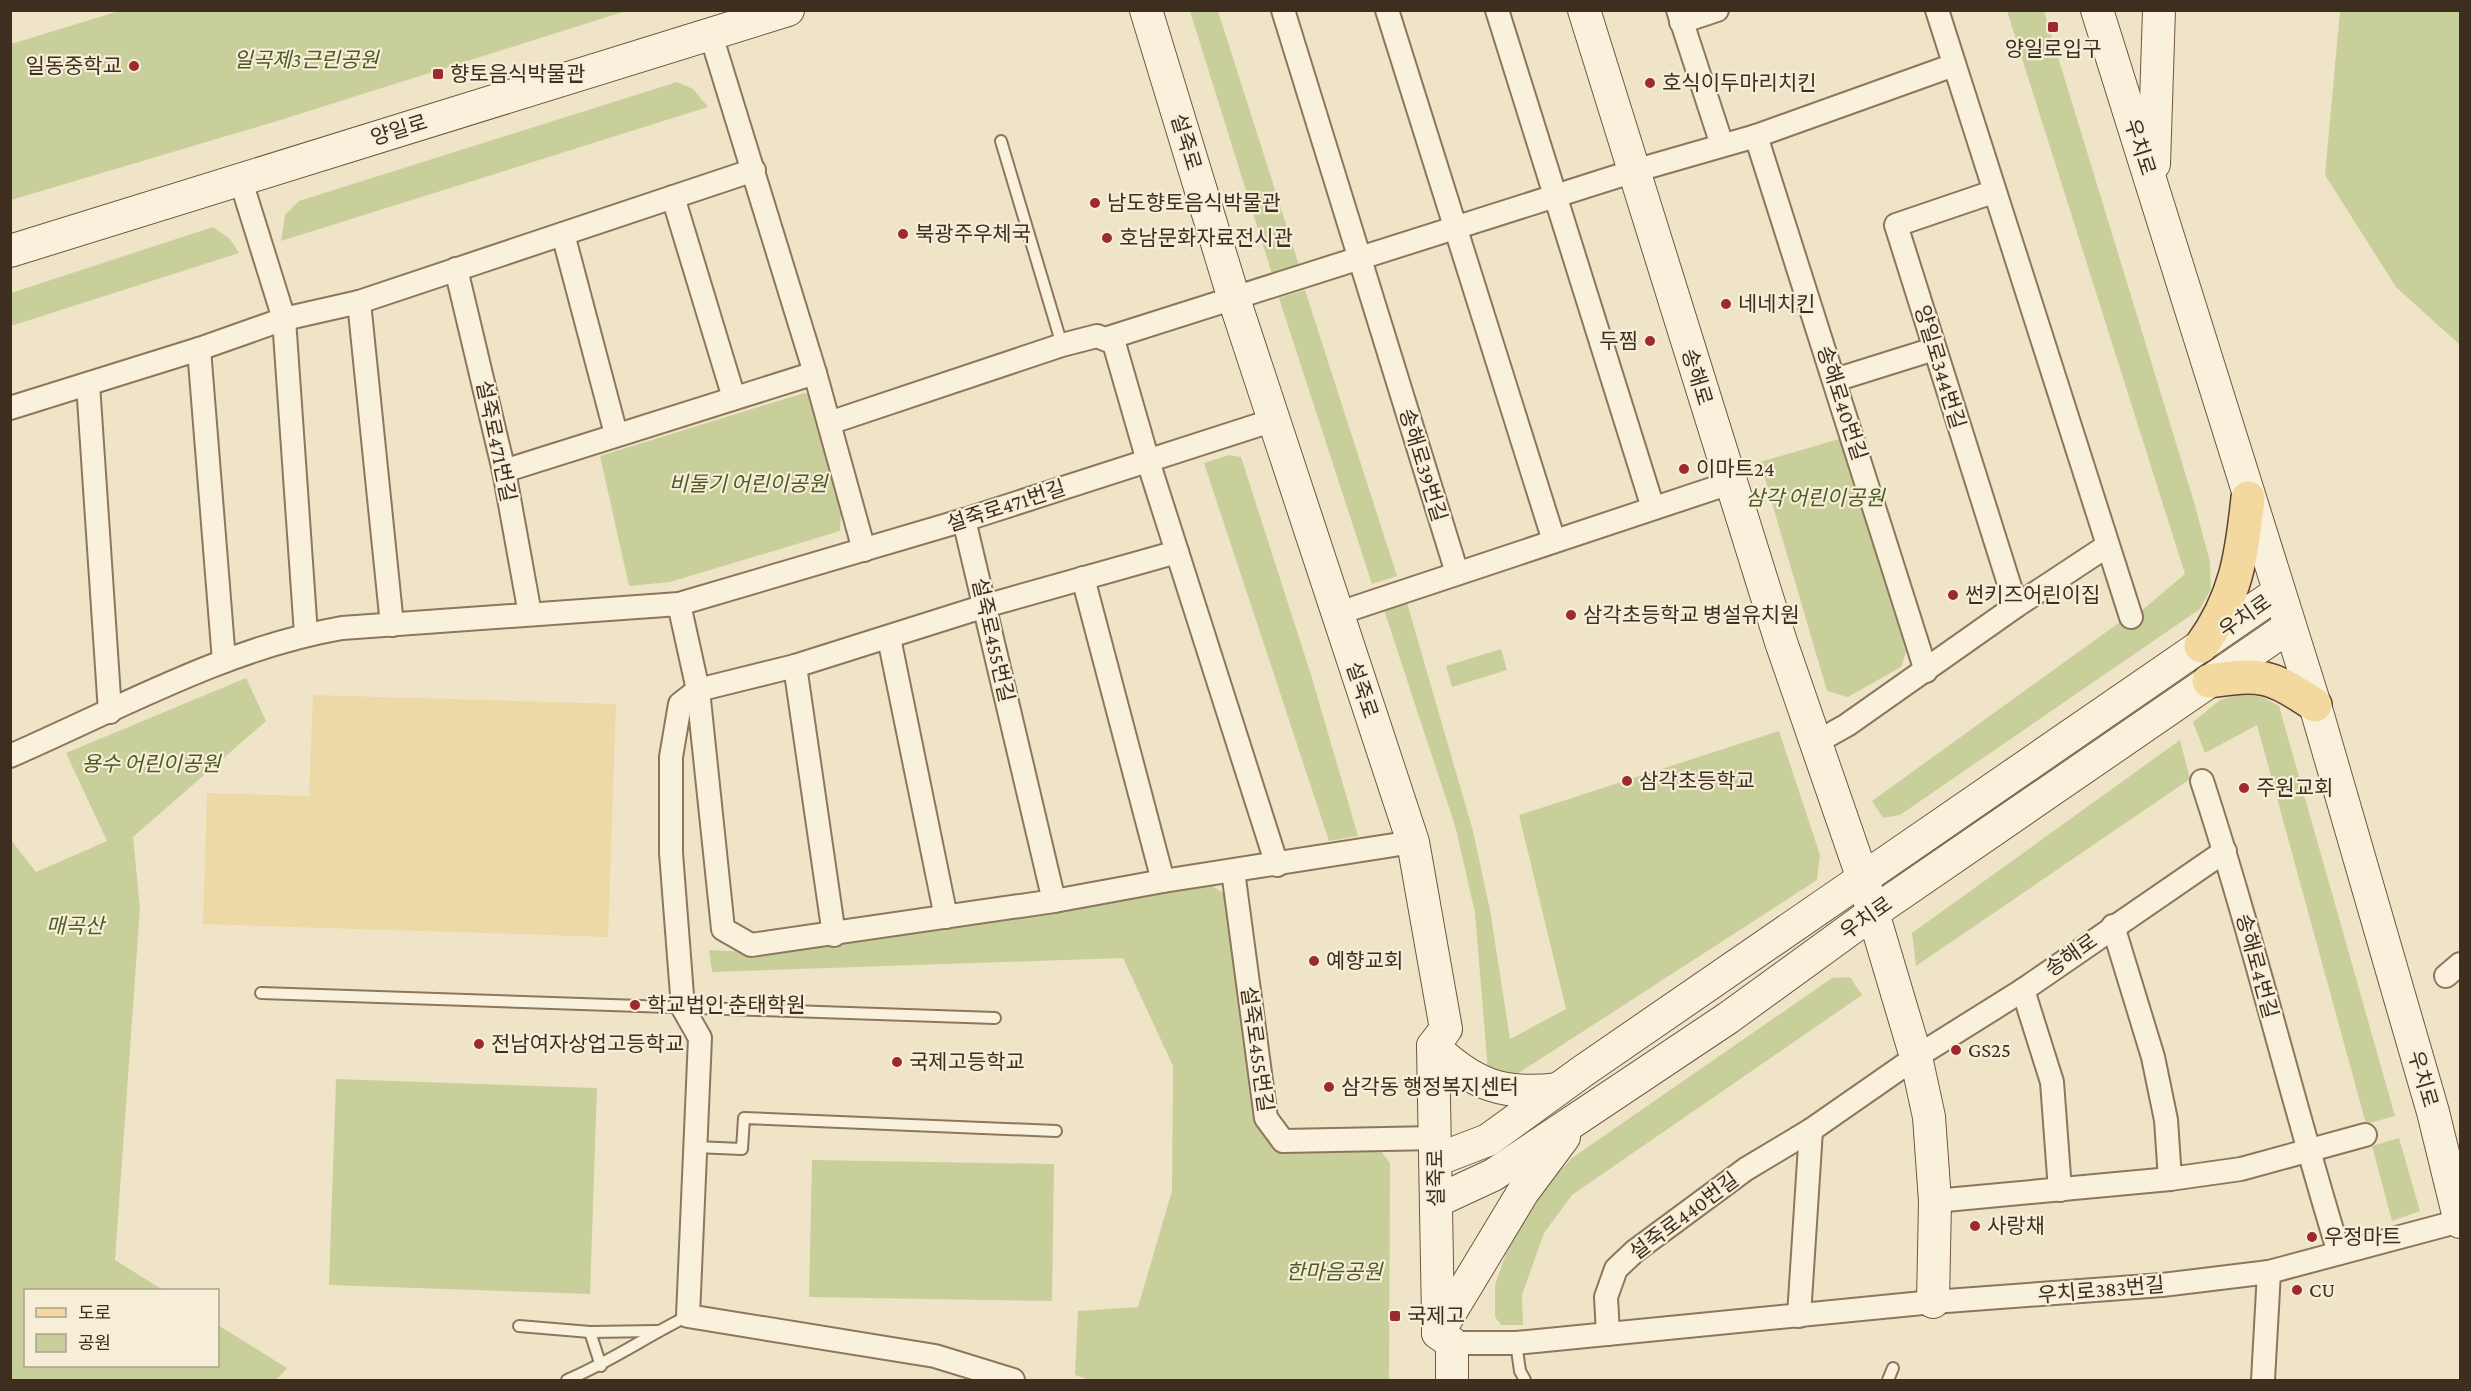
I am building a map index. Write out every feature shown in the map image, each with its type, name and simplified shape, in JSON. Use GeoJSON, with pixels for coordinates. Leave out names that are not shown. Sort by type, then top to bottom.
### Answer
{"type":"FeatureCollection","features":[{"type":"Feature","properties":{"kind":"main road"},"geometry":{"type":"LineString","coordinates":[[2201,646],[2217,624],[2238,570],[2248,498]]}},
{"type":"Feature","properties":{"kind":"main road"},"geometry":{"type":"LineString","coordinates":[[2209,681],[2250,675],[2284,684],[2315,705]]}},
{"type":"Feature","properties":{"kind":"street","name":"양일로"},"geometry":{"type":"LineString","coordinates":[[10,252],[707,23],[788,10]]}},
{"type":"Feature","properties":{"kind":"street","name":"설죽로"},"geometry":{"type":"LineString","coordinates":[[1146,10],[1234,299],[1413,842],[1446,1029],[1433,1046],[1437,1201],[1445,1338],[1452,1380]]}},
{"type":"Feature","properties":{"kind":"street","name":"송해로39번길"},"geometry":{"type":"LineString","coordinates":[[1283,10],[1358,259],[1457,573]]}},
{"type":"Feature","properties":{"kind":"street"},"geometry":{"type":"LineString","coordinates":[[1387,10],[1554,541]]}},
{"type":"Feature","properties":{"kind":"street"},"geometry":{"type":"LineString","coordinates":[[1497,10],[1653,508]]}},
{"type":"Feature","properties":{"kind":"street","name":"송해로"},"geometry":{"type":"LineString","coordinates":[[1584,10],[1730,483],[1815,743],[1874,912],[1916,1057],[1929,1117],[1935,1201],[1933,1302]]}},
{"type":"Feature","properties":{"kind":"street"},"geometry":{"type":"LineString","coordinates":[[1717,10],[1679,16],[1722,146]]}},
{"type":"Feature","properties":{"kind":"street"},"geometry":{"type":"LineString","coordinates":[[1937,10],[1993,192],[2131,617]]}},
{"type":"Feature","properties":{"kind":"street","name":"우치로"},"geometry":{"type":"LineString","coordinates":[[2097,10],[2248,498],[2315,705],[2430,1100],[2460,1221]]}},
{"type":"Feature","properties":{"kind":"street"},"geometry":{"type":"LineString","coordinates":[[2153,189],[2159,10]]}},
{"type":"Feature","properties":{"kind":"street"},"geometry":{"type":"LineString","coordinates":[[707,23],[815,373],[864,549]]}},
{"type":"Feature","properties":{"kind":"street"},"geometry":{"type":"LineString","coordinates":[[1105,339],[1634,171],[1722,146],[1954,65]]}},
{"type":"Feature","properties":{"kind":"street","name":"송해로40번길"},"geometry":{"type":"LineString","coordinates":[[1756,135],[1926,671]]}},
{"type":"Feature","properties":{"kind":"street"},"geometry":{"type":"LineString","coordinates":[[10,408],[199,349],[284,319],[359,302],[754,170]]}},
{"type":"Feature","properties":{"kind":"street"},"geometry":{"type":"LineString","coordinates":[[240,178],[284,319],[306,634]]}},
{"type":"Feature","properties":{"kind":"street","name":"양일로344번길"},"geometry":{"type":"LineString","coordinates":[[1993,192],[1896,225],[2016,606]]}},
{"type":"Feature","properties":{"kind":"street"},"geometry":{"type":"LineString","coordinates":[[673,197],[734,398]]}},
{"type":"Feature","properties":{"kind":"street"},"geometry":{"type":"LineString","coordinates":[[563,234],[615,434]]}},
{"type":"Feature","properties":{"kind":"street","name":"설죽로471번길"},"geometry":{"type":"LineString","coordinates":[[456,269],[504,471],[530,614]]}},
{"type":"Feature","properties":{"kind":"street"},"geometry":{"type":"LineString","coordinates":[[359,302],[392,625]]}},
{"type":"Feature","properties":{"kind":"street"},"geometry":{"type":"LineString","coordinates":[[829,423],[1062,345],[1097,336],[1114,343],[1148,461],[1277,865]]}},
{"type":"Feature","properties":{"kind":"street"},"geometry":{"type":"LineString","coordinates":[[199,349],[224,661]]}},
{"type":"Feature","properties":{"kind":"street"},"geometry":{"type":"LineString","coordinates":[[1835,380],[1934,349]]}},
{"type":"Feature","properties":{"kind":"street"},"geometry":{"type":"LineString","coordinates":[[504,471],[615,434],[815,373]]}},
{"type":"Feature","properties":{"kind":"street"},"geometry":{"type":"LineString","coordinates":[[88,384],[110,712]]}},
{"type":"Feature","properties":{"kind":"street","name":"설죽로471번길"},"geometry":{"type":"LineString","coordinates":[[10,756],[224,661],[306,634],[342,628],[679,604],[964,520],[1274,420]]}},
{"type":"Feature","properties":{"kind":"street"},"geometry":{"type":"LineString","coordinates":[[1336,614],[1730,483]]}},
{"type":"Feature","properties":{"kind":"street","name":"설죽로455번길"},"geometry":{"type":"LineString","coordinates":[[964,520],[1054,901]]}},
{"type":"Feature","properties":{"kind":"street"},"geometry":{"type":"LineString","coordinates":[[1815,743],[1847,725],[2016,606],[2107,546]]}},
{"type":"Feature","properties":{"kind":"street"},"geometry":{"type":"LineString","coordinates":[[1013,1380],[934,1356],[688,1316],[700,1038],[683,1008],[672,853],[671,757],[680,704],[699,690],[795,666],[986,606],[1177,552]]}},
{"type":"Feature","properties":{"kind":"street"},"geometry":{"type":"LineString","coordinates":[[1083,578],[1163,880]]}},
{"type":"Feature","properties":{"kind":"street","name":"우치로"},"geometry":{"type":"LineString","coordinates":[[1436,1149],[1488,1140],[1558,1089],[2279,592]]}},
{"type":"Feature","properties":{"kind":"street"},"geometry":{"type":"LineString","coordinates":[[679,604],[699,690],[723,929],[751,945],[834,935],[1054,901],[1163,880],[1277,865],[1413,842]]}},
{"type":"Feature","properties":{"kind":"street","name":"우치로"},"geometry":{"type":"LineString","coordinates":[[1437,1201],[1493,1175],[1728,1018],[1874,912],[2290,626]]}},
{"type":"Feature","properties":{"kind":"street"},"geometry":{"type":"LineString","coordinates":[[889,638],[946,917]]}},
{"type":"Feature","properties":{"kind":"street"},"geometry":{"type":"LineString","coordinates":[[795,666],[834,935]]}},
{"type":"Feature","properties":{"kind":"street","name":"송해로4번길"},"geometry":{"type":"LineString","coordinates":[[2202,781],[2225,851],[2308,1152],[2339,1253]]}},
{"type":"Feature","properties":{"kind":"street","name":"송해로"},"geometry":{"type":"LineString","coordinates":[[1916,1057],[2023,990],[2225,851]]}},
{"type":"Feature","properties":{"kind":"street","name":"설죽로455번길"},"geometry":{"type":"LineString","coordinates":[[1233,871],[1266,1118],[1283,1141],[1436,1149]]}},
{"type":"Feature","properties":{"kind":"street"},"geometry":{"type":"LineString","coordinates":[[2113,927],[2153,1057],[2166,1120],[2170,1179]]}},
{"type":"Feature","properties":{"kind":"street"},"geometry":{"type":"LineString","coordinates":[[2023,990],[2052,1082],[2060,1190]]}},
{"type":"Feature","properties":{"kind":"street"},"geometry":{"type":"LineString","coordinates":[[1433,1046],[1447,1059],[1499,1090],[1529,1093],[1558,1089]]}},
{"type":"Feature","properties":{"kind":"street","name":"설죽로440번길"},"geometry":{"type":"LineString","coordinates":[[1608,1334],[1606,1297],[1616,1269],[1635,1251],[1746,1170],[1810,1130],[1916,1057]]}},
{"type":"Feature","properties":{"kind":"street"},"geometry":{"type":"LineString","coordinates":[[1584,1114],[1550,1152],[1523,1192],[1445,1338],[1516,1343],[1933,1302]]}},
{"type":"Feature","properties":{"kind":"street"},"geometry":{"type":"LineString","coordinates":[[1799,1316],[1810,1130]]}},
{"type":"Feature","properties":{"kind":"street"},"geometry":{"type":"LineString","coordinates":[[1935,1201],[2170,1179],[2241,1169],[2365,1135]]}},
{"type":"Feature","properties":{"kind":"street","name":"우치로383번길"},"geometry":{"type":"LineString","coordinates":[[1933,1302],[2162,1285],[2269,1272],[2460,1221]]}},
{"type":"Feature","properties":{"kind":"street"},"geometry":{"type":"LineString","coordinates":[[2263,1380],[2269,1272]]}},
{"type":"Feature","properties":{"kind":"lane"},"geometry":{"type":"LineString","coordinates":[[1001,141],[1062,345]]}},
{"type":"Feature","properties":{"kind":"lane"},"geometry":{"type":"LineString","coordinates":[[261,993],[995,1018]]}},
{"type":"Feature","properties":{"kind":"lane"},"geometry":{"type":"LineString","coordinates":[[694,1147],[742,1149],[744,1118],[1056,1131]]}},
{"type":"Feature","properties":{"kind":"lane"},"geometry":{"type":"LineString","coordinates":[[567,1380],[601,1366],[657,1331],[688,1316]]}},
{"type":"Feature","properties":{"kind":"lane"},"geometry":{"type":"LineString","coordinates":[[519,1326],[590,1332],[657,1331]]}},
{"type":"Feature","properties":{"kind":"lane"},"geometry":{"type":"LineString","coordinates":[[590,1332],[601,1366]]}},
{"type":"Feature","properties":{"kind":"lane"},"geometry":{"type":"LineString","coordinates":[[1516,1343],[1520,1371],[1526,1380]]}},
{"type":"Feature","properties":{"kind":"lane"},"geometry":{"type":"LineString","coordinates":[[1888,1380],[1893,1368]]}},
{"type":"Feature","properties":{"kind":"green space","name":"일동중학교"},"geometry":{"type":"Polygon","coordinates":[[[119,11],[626,11],[274,122],[11,200],[11,44],[119,11]]]}},
{"type":"Feature","properties":{"kind":"green space"},"geometry":{"type":"Polygon","coordinates":[[[1190,11],[1218,11],[1299,265],[1272,274],[1190,11]]]}},
{"type":"Feature","properties":{"kind":"green space"},"geometry":{"type":"Polygon","coordinates":[[[2007,11],[2044,11],[2194,502],[2210,562],[2211,589],[2200,609],[1900,815],[1883,818],[1872,801],[2120,622],[2140,612],[2185,574],[2007,11]]]}},
{"type":"Feature","properties":{"kind":"green space"},"geometry":{"type":"Polygon","coordinates":[[[2340,11],[2460,11],[2460,345],[2396,287],[2325,175],[2340,11]]]}},
{"type":"Feature","properties":{"kind":"green space"},"geometry":{"type":"Polygon","coordinates":[[[677,82],[693,89],[708,107],[281,241],[285,215],[299,201],[677,82]]]}},
{"type":"Feature","properties":{"kind":"green space"},"geometry":{"type":"Polygon","coordinates":[[[213,227],[230,239],[239,253],[11,326],[11,293],[213,227]]]}},
{"type":"Feature","properties":{"kind":"green space"},"geometry":{"type":"Polygon","coordinates":[[[1305,290],[1397,576],[1372,584],[1279,298],[1305,290]]]}},
{"type":"Feature","properties":{"kind":"green space","name":"비둘기 어린이공원"},"geometry":{"type":"Polygon","coordinates":[[[804,393],[812,396],[841,511],[840,531],[670,582],[629,586],[600,456],[804,393]]]}},
{"type":"Feature","properties":{"kind":"green space","name":"삼각 어린이공원"},"geometry":{"type":"Polygon","coordinates":[[[1843,438],[1906,652],[1901,667],[1848,697],[1827,691],[1760,462],[1843,438]]]}},
{"type":"Feature","properties":{"kind":"green space"},"geometry":{"type":"Polygon","coordinates":[[[1229,455],[1241,457],[1312,678],[1358,836],[1329,841],[1204,463],[1229,455]]]}},
{"type":"Feature","properties":{"kind":"green space"},"geometry":{"type":"Polygon","coordinates":[[[1407,603],[1473,831],[1490,910],[1510,1039],[1566,1009],[1519,815],[1779,731],[1820,855],[1817,880],[1511,1078],[1488,1071],[1475,913],[1456,829],[1384,610],[1407,603]]]}},
{"type":"Feature","properties":{"kind":"green space"},"geometry":{"type":"Polygon","coordinates":[[[1501,649],[1507,670],[1452,687],[1446,666],[1501,649]]]}},
{"type":"Feature","properties":{"kind":"green space","name":"매곡산"},"geometry":{"type":"Polygon","coordinates":[[[246,678],[266,721],[133,837],[140,908],[115,1260],[161,1289],[24,1289],[24,1367],[219,1367],[219,1326],[287,1368],[276,1380],[11,1380],[11,840],[36,872],[107,841],[66,753],[246,678]]]}},
{"type":"Feature","properties":{"kind":"green space"},"geometry":{"type":"Polygon","coordinates":[[[2241,694],[2263,697],[2279,706],[2395,1116],[2366,1124],[2257,725],[2205,753],[2193,722],[2220,700],[2241,694]]]}},
{"type":"Feature","properties":{"kind":"green space"},"geometry":{"type":"Polygon","coordinates":[[[2180,740],[2190,779],[1916,966],[1912,933],[2180,740]]]}},
{"type":"Feature","properties":{"kind":"green space","name":"한마음공원"},"geometry":{"type":"Polygon","coordinates":[[[1209,884],[1225,894],[1256,1126],[1279,1151],[1380,1150],[1390,1163],[1389,1380],[1090,1380],[1075,1375],[1078,1311],[1138,1307],[1172,1191],[1173,1066],[1123,958],[712,972],[709,950],[769,953],[1209,884]]]}},
{"type":"Feature","properties":{"kind":"green space"},"geometry":{"type":"Polygon","coordinates":[[[1850,977],[1862,995],[1572,1195],[1544,1233],[1522,1295],[1523,1325],[1501,1325],[1495,1317],[1495,1285],[1509,1245],[1529,1204],[1572,1158],[1832,978],[1850,977]]]}},
{"type":"Feature","properties":{"kind":"green space"},"geometry":{"type":"Polygon","coordinates":[[[336,1079],[597,1088],[590,1294],[329,1285],[336,1079]]]}},
{"type":"Feature","properties":{"kind":"green space"},"geometry":{"type":"Polygon","coordinates":[[[2399,1138],[2420,1211],[2392,1221],[2372,1146],[2399,1138]]]}},
{"type":"Feature","properties":{"kind":"green space"},"geometry":{"type":"Polygon","coordinates":[[[812,1160],[1054,1164],[1052,1301],[809,1297],[812,1160]]]}},
{"type":"Feature","properties":{"kind":"sand"},"geometry":{"type":"Polygon","coordinates":[[[313,695],[616,704],[608,937],[203,924],[207,793],[309,796],[313,695]]]}},
{"type":"Feature","properties":{"kind":"place","name":"양일로입구"},"geometry":{"type":"Point","coordinates":[2053,27]}},
{"type":"Feature","properties":{"kind":"place","name":"일동중학교"},"geometry":{"type":"Point","coordinates":[134,66]}},
{"type":"Feature","properties":{"kind":"place","name":"향토음식박물관"},"geometry":{"type":"Point","coordinates":[438,74]}},
{"type":"Feature","properties":{"kind":"place","name":"호식이두마리치킨"},"geometry":{"type":"Point","coordinates":[1650,83]}},
{"type":"Feature","properties":{"kind":"place","name":"남도향토음식박물관"},"geometry":{"type":"Point","coordinates":[1095,203]}},
{"type":"Feature","properties":{"kind":"place","name":"북광주우체국"},"geometry":{"type":"Point","coordinates":[903,234]}},
{"type":"Feature","properties":{"kind":"place","name":"호남문화자료전시관"},"geometry":{"type":"Point","coordinates":[1107,238]}},
{"type":"Feature","properties":{"kind":"place","name":"네네치킨"},"geometry":{"type":"Point","coordinates":[1726,304]}},
{"type":"Feature","properties":{"kind":"place","name":"두찜"},"geometry":{"type":"Point","coordinates":[1650,341]}},
{"type":"Feature","properties":{"kind":"place","name":"이마트24"},"geometry":{"type":"Point","coordinates":[1684,469]}},
{"type":"Feature","properties":{"kind":"place","name":"썬키즈어린이집"},"geometry":{"type":"Point","coordinates":[1953,595]}},
{"type":"Feature","properties":{"kind":"place","name":"삼각초등학교 병설유치원"},"geometry":{"type":"Point","coordinates":[1571,615]}},
{"type":"Feature","properties":{"kind":"place","name":"삼각초등학교"},"geometry":{"type":"Point","coordinates":[1627,781]}},
{"type":"Feature","properties":{"kind":"place","name":"주원교회"},"geometry":{"type":"Point","coordinates":[2244,788]}},
{"type":"Feature","properties":{"kind":"place","name":"예향교회"},"geometry":{"type":"Point","coordinates":[1314,961]}},
{"type":"Feature","properties":{"kind":"place","name":"학교법인 춘태학원"},"geometry":{"type":"Point","coordinates":[635,1005]}},
{"type":"Feature","properties":{"kind":"place","name":"전남여자상업고등학교"},"geometry":{"type":"Point","coordinates":[479,1044]}},
{"type":"Feature","properties":{"kind":"place","name":"GS25"},"geometry":{"type":"Point","coordinates":[1956,1050]}},
{"type":"Feature","properties":{"kind":"place","name":"국제고등학교"},"geometry":{"type":"Point","coordinates":[897,1062]}},
{"type":"Feature","properties":{"kind":"place","name":"삼각동 행정복지센터"},"geometry":{"type":"Point","coordinates":[1329,1087]}},
{"type":"Feature","properties":{"kind":"place","name":"사랑채"},"geometry":{"type":"Point","coordinates":[1975,1226]}},
{"type":"Feature","properties":{"kind":"place","name":"우정마트"},"geometry":{"type":"Point","coordinates":[2312,1237]}},
{"type":"Feature","properties":{"kind":"place","name":"CU"},"geometry":{"type":"Point","coordinates":[2297,1290]}},
{"type":"Feature","properties":{"kind":"place","name":"국제고"},"geometry":{"type":"Point","coordinates":[1395,1316]}},
{"type":"Feature","properties":{"kind":"park label","name":"일곡제3근린공원"},"geometry":{"type":"Point","coordinates":[306,60]}},
{"type":"Feature","properties":{"kind":"park label","name":"용수 어린이공원"},"geometry":{"type":"Point","coordinates":[151,764]}}]}
